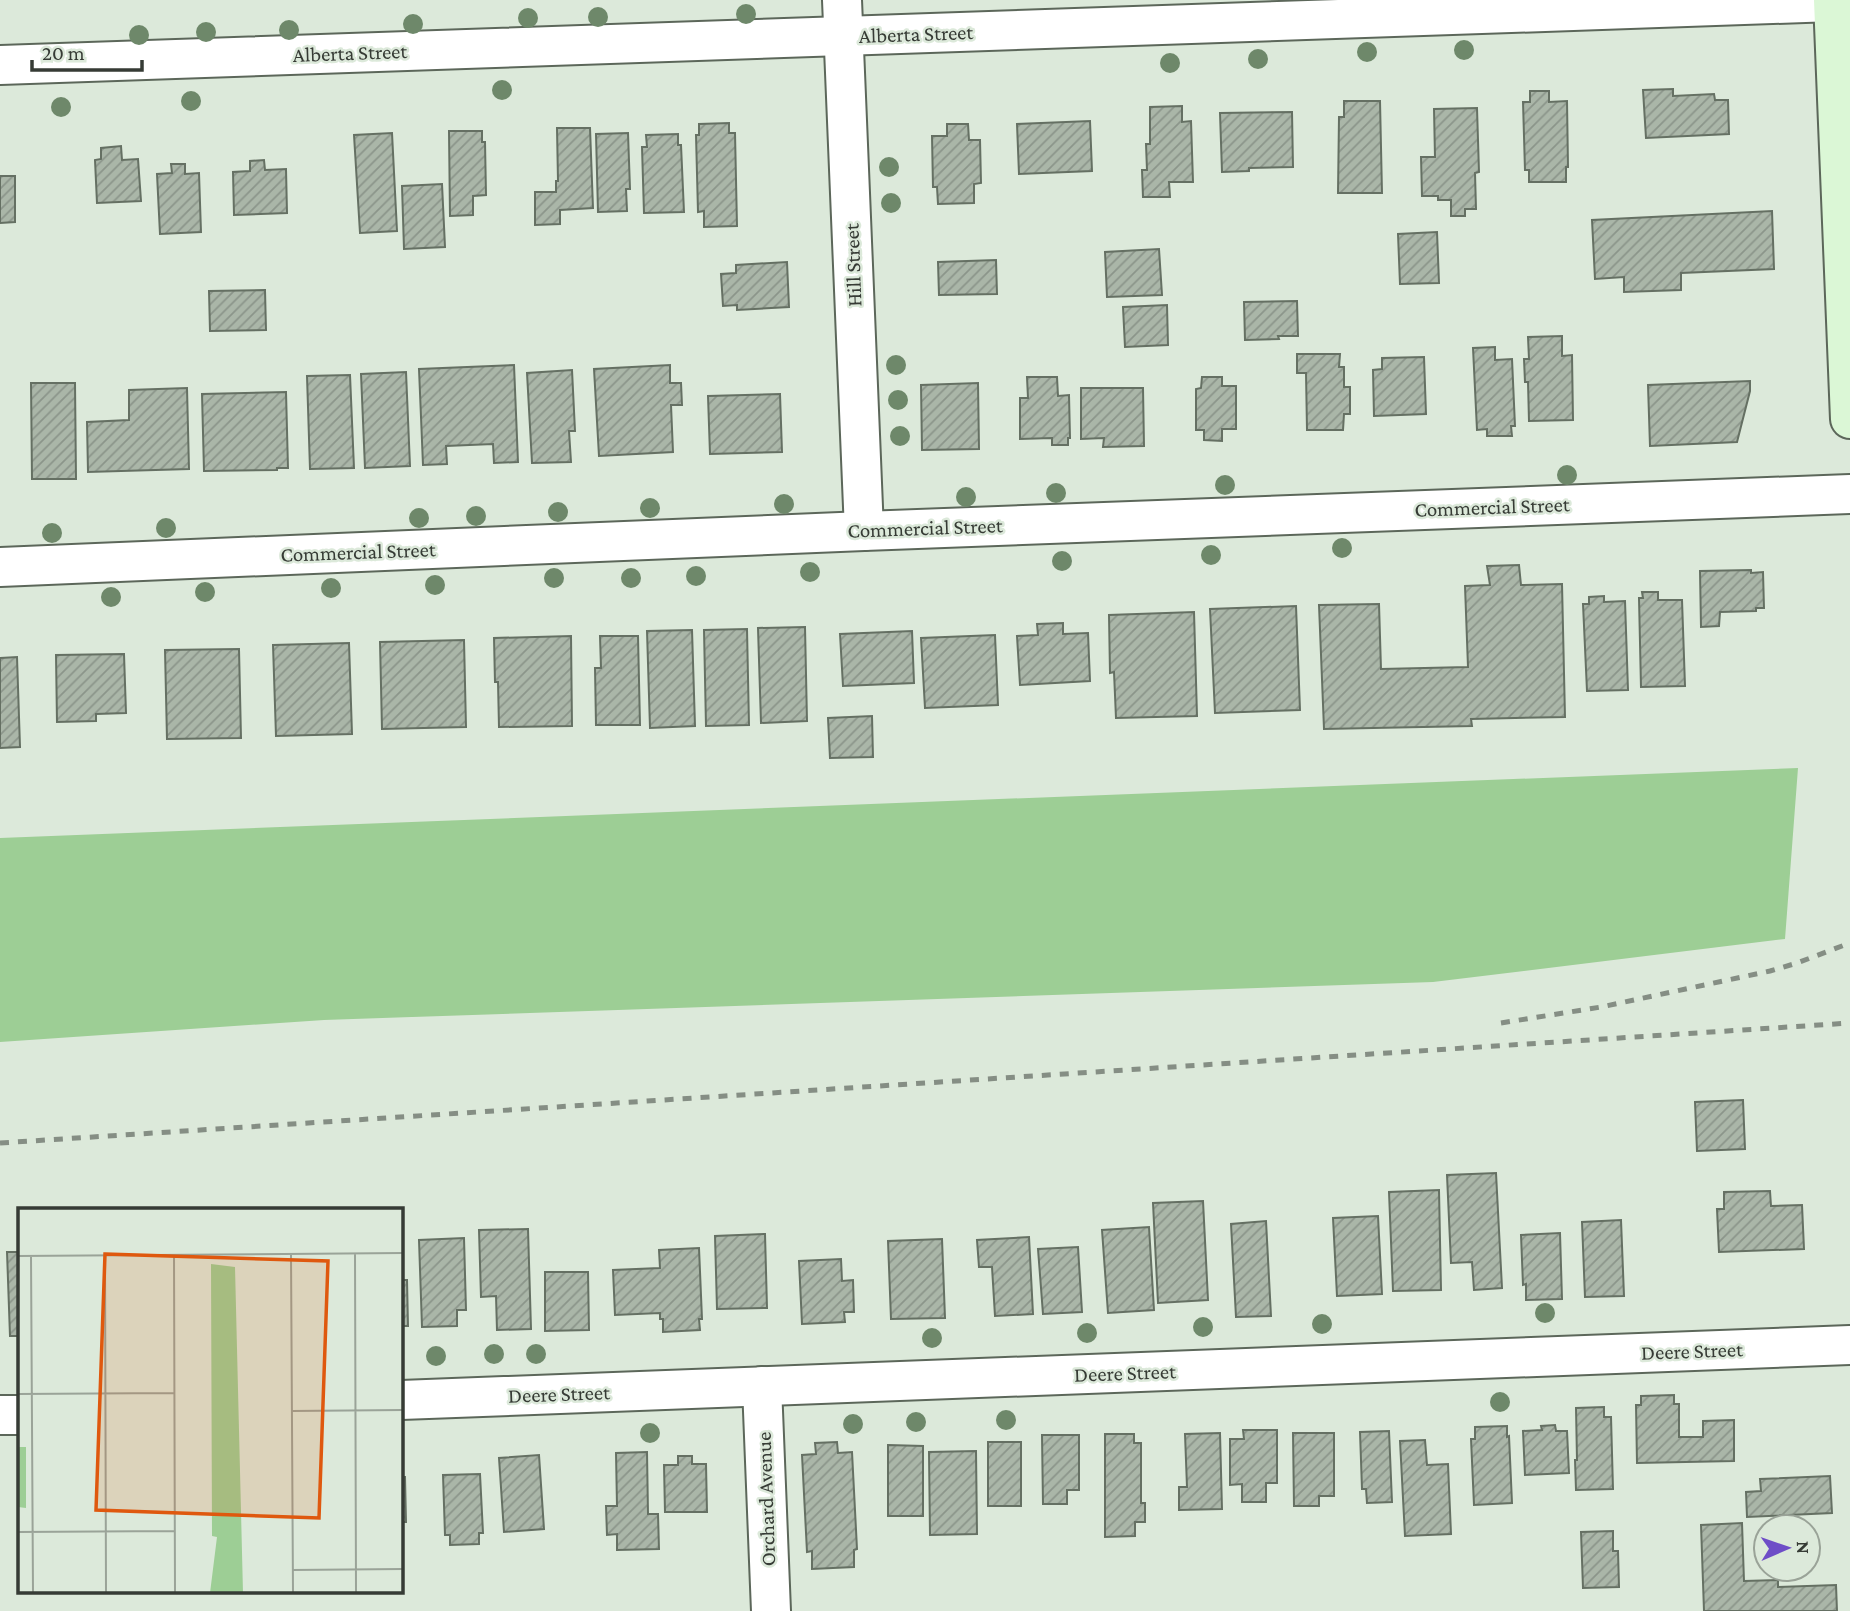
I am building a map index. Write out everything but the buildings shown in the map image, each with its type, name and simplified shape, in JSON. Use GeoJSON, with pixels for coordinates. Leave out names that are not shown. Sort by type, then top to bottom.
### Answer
{"type":"FeatureCollection","features":[{"type":"Feature","properties":{"kind":"main road"},"geometry":{"type":"LineString","coordinates":[[1833,1],[1850,419]]}},
{"type":"Feature","properties":{"kind":"street","name":"Alberta Street"},"geometry":{"type":"LineString","coordinates":[[0,65],[843,18],[1833,1]]}},
{"type":"Feature","properties":{"kind":"street","name":"Hill Street"},"geometry":{"type":"LineString","coordinates":[[843,18],[864,531]]}},
{"type":"Feature","properties":{"kind":"street","name":"Commercial Street"},"geometry":{"type":"LineString","coordinates":[[0,567],[1850,494]]}},
{"type":"Feature","properties":{"kind":"street","name":"Deere Street"},"geometry":{"type":"LineString","coordinates":[[402,1400],[1850,1345]]}},
{"type":"Feature","properties":{"kind":"street","name":"Orchard Avenue"},"geometry":{"type":"LineString","coordinates":[[762,1386],[771,1611]]}},
{"type":"Feature","properties":{"kind":"street"},"geometry":{"type":"LineString","coordinates":[[0,1415],[18,1415]]}},
{"type":"Feature","properties":{"kind":"green space"},"geometry":{"type":"Polygon","coordinates":[[[1798,768],[1785,939],[1433,982],[324,1020],[0,1042],[0,838],[1798,768]]]}},
{"type":"Feature","properties":{"kind":"railway"},"geometry":{"type":"LineString","coordinates":[[1501,1023],[1601,1007],[1770,971],[1850,943]]}},
{"type":"Feature","properties":{"kind":"railway"},"geometry":{"type":"LineString","coordinates":[[0,1143],[1850,1023]]}}]}
